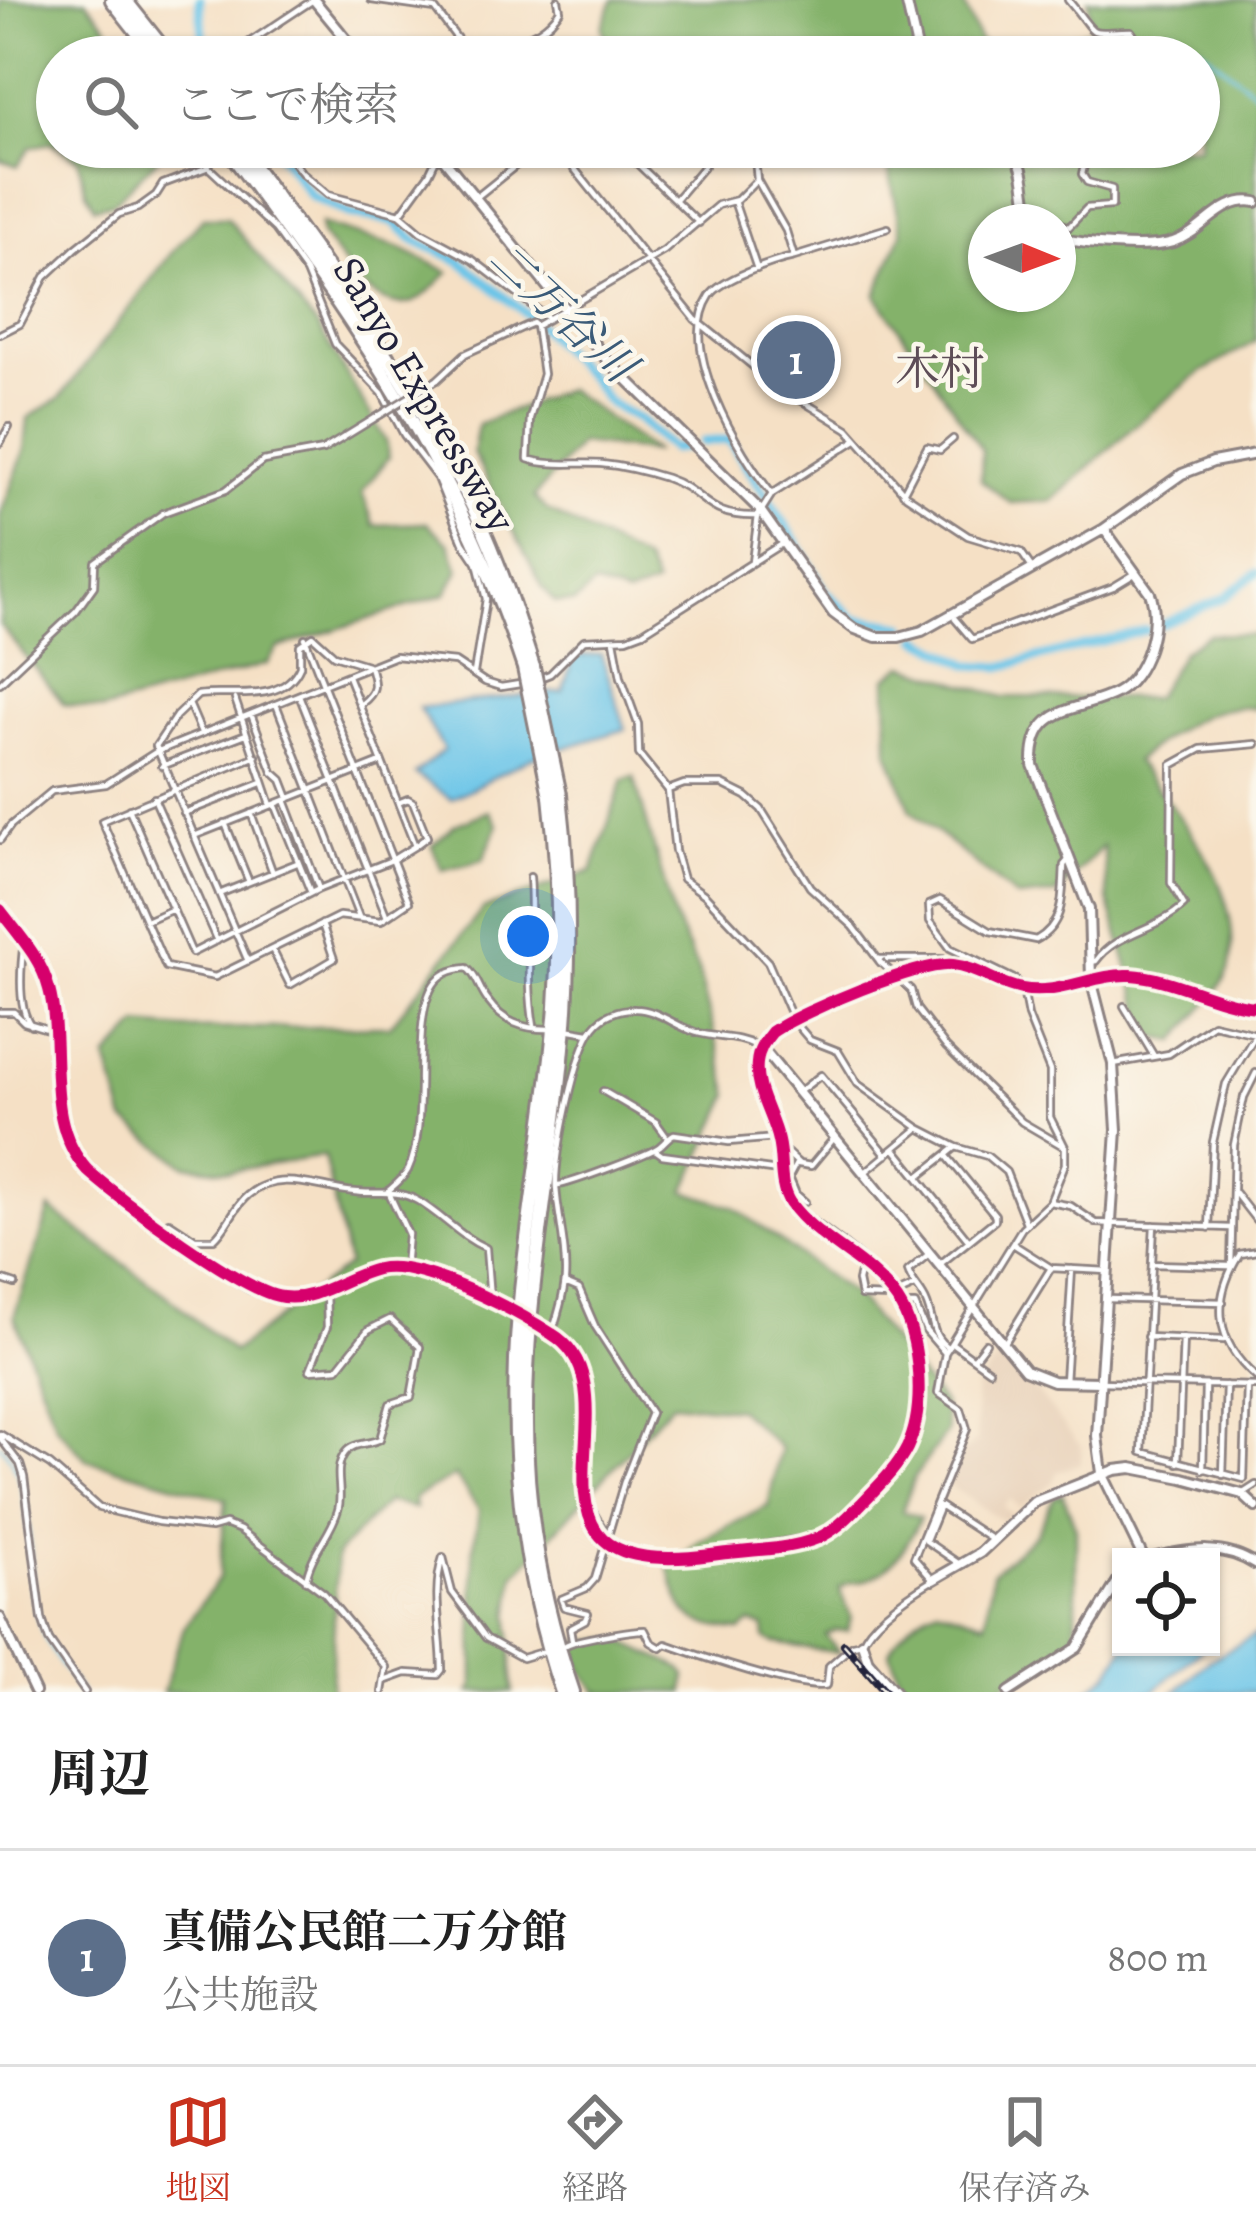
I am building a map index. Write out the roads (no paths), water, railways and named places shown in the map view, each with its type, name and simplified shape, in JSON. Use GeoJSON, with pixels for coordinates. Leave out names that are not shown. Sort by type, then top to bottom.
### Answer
{"type":"FeatureCollection","features":[{"type":"Feature","properties":{"kind":"highway"},"geometry":{"type":"LineString","coordinates":[[112,0],[141,36]]}},
{"type":"Feature","properties":{"kind":"highway"},"geometry":{"type":"LineString","coordinates":[[125,0],[153,36]]}},
{"type":"Feature","properties":{"kind":"highway","name":"Sanyo Expressway"},"geometry":{"type":"LineString","coordinates":[[241,168],[340,308],[440,466],[488,566],[528,668]]}},
{"type":"Feature","properties":{"kind":"highway","name":"Sanyo Expressway"},"geometry":{"type":"LineString","coordinates":[[254,168],[349,302],[449,462],[497,562],[528,668],[555,795],[569,897],[566,1005],[535,1283],[526,1413],[529,1501],[538,1563],[573,1692]]}},
{"type":"Feature","properties":{"kind":"highway","name":"Sanyo Expressway"},"geometry":{"type":"LineString","coordinates":[[555,795],[556,1003],[522,1289],[515,1412],[525,1549],[562,1692]]}},
{"type":"Feature","properties":{"kind":"street"},"geometry":{"type":"LineString","coordinates":[[258,36],[314,0],[344,36]]}},
{"type":"Feature","properties":{"kind":"street"},"geometry":{"type":"LineString","coordinates":[[370,0],[402,7],[424,3],[435,9],[455,36]]}},
{"type":"Feature","properties":{"kind":"street"},"geometry":{"type":"LineString","coordinates":[[531,36],[548,27],[560,10],[558,0]]}},
{"type":"Feature","properties":{"kind":"street"},"geometry":{"type":"LineString","coordinates":[[906,0],[914,36]]}},
{"type":"Feature","properties":{"kind":"street"},"geometry":{"type":"LineString","coordinates":[[1068,0],[1092,32],[1131,31],[1134,36]]}},
{"type":"Feature","properties":{"kind":"street"},"geometry":{"type":"LineString","coordinates":[[0,334],[20,324],[46,277],[75,249],[119,214],[156,195],[163,184],[200,168]]}},
{"type":"Feature","properties":{"kind":"street"},"geometry":{"type":"LineString","coordinates":[[213,168],[275,229],[306,272],[335,344],[382,393],[404,435],[436,478],[477,563],[486,599],[474,673]]}},
{"type":"Feature","properties":{"kind":"street"},"geometry":{"type":"LineString","coordinates":[[298,168],[328,195],[400,214],[421,232],[473,260],[548,318]]}},
{"type":"Feature","properties":{"kind":"street"},"geometry":{"type":"LineString","coordinates":[[400,214],[431,168]]}},
{"type":"Feature","properties":{"kind":"street"},"geometry":{"type":"LineString","coordinates":[[451,168],[633,387],[692,440],[759,513],[833,613],[876,637],[922,631],[1104,529],[1182,474],[1256,454]]}},
{"type":"Feature","properties":{"kind":"street"},"geometry":{"type":"LineString","coordinates":[[476,197],[513,168]]}},
{"type":"Feature","properties":{"kind":"street"},"geometry":{"type":"LineString","coordinates":[[574,168],[701,324],[814,411],[848,429],[903,493],[968,536],[1021,552],[1032,568]]}},
{"type":"Feature","properties":{"kind":"street"},"geometry":{"type":"LineString","coordinates":[[643,168],[699,223]]}},
{"type":"Feature","properties":{"kind":"street"},"geometry":{"type":"LineString","coordinates":[[677,198],[702,168]]}},
{"type":"Feature","properties":{"kind":"street"},"geometry":{"type":"LineString","coordinates":[[756,168],[757,181],[786,231],[794,257]]}},
{"type":"Feature","properties":{"kind":"street"},"geometry":{"type":"LineString","coordinates":[[1020,168],[1025,204]]}},
{"type":"Feature","properties":{"kind":"street"},"geometry":{"type":"LineString","coordinates":[[1076,219],[1087,208],[1112,206],[1112,189],[1088,182],[1084,168]]}},
{"type":"Feature","properties":{"kind":"street"},"geometry":{"type":"LineString","coordinates":[[536,326],[649,261],[718,205],[734,200],[757,181]]}},
{"type":"Feature","properties":{"kind":"street"},"geometry":{"type":"LineString","coordinates":[[1076,241],[1169,244],[1227,205],[1241,199],[1256,202]]}},
{"type":"Feature","properties":{"kind":"street"},"geometry":{"type":"LineString","coordinates":[[734,200],[757,269]]}},
{"type":"Feature","properties":{"kind":"street"},"geometry":{"type":"LineString","coordinates":[[772,494],[717,406],[701,324],[707,300],[716,288],[757,269],[888,228]]}},
{"type":"Feature","properties":{"kind":"street"},"geometry":{"type":"LineString","coordinates":[[0,683],[76,610],[94,586],[95,562],[140,528],[175,508],[226,490],[263,461],[322,450],[437,380],[465,354],[533,323],[536,326]]}},
{"type":"Feature","properties":{"kind":"street"},"geometry":{"type":"LineString","coordinates":[[536,326],[543,374],[530,418],[528,459],[542,464],[607,464],[669,479],[720,514],[759,513]]}},
{"type":"Feature","properties":{"kind":"street"},"geometry":{"type":"LineString","coordinates":[[766,375],[800,336],[813,340]]}},
{"type":"Feature","properties":{"kind":"street"},"geometry":{"type":"LineString","coordinates":[[0,443],[9,428]]}},
{"type":"Feature","properties":{"kind":"street"},"geometry":{"type":"LineString","coordinates":[[903,493],[927,448],[940,450],[945,441],[953,439]]}},
{"type":"Feature","properties":{"kind":"street"},"geometry":{"type":"LineString","coordinates":[[752,562],[759,513],[772,494],[856,440]]}},
{"type":"Feature","properties":{"kind":"street"},"geometry":{"type":"LineString","coordinates":[[1104,529],[1155,605],[1154,632],[1138,667],[1119,692],[1055,714],[1037,734],[1032,750],[1040,787],[1089,908],[1091,979],[1112,1064],[1117,1130],[1097,1436],[1102,1473],[1139,1548]]}},
{"type":"Feature","properties":{"kind":"street"},"geometry":{"type":"LineString","coordinates":[[0,840],[52,791],[106,784],[156,752],[370,666],[410,655],[455,662],[494,685],[517,687],[550,674],[584,640],[643,632],[783,543]]}},
{"type":"Feature","properties":{"kind":"street"},"geometry":{"type":"LineString","coordinates":[[955,619],[972,639],[1114,587],[1136,573]]}},
{"type":"Feature","properties":{"kind":"street"},"geometry":{"type":"LineString","coordinates":[[248,961],[156,752],[168,728],[198,694],[234,697],[268,690],[297,675],[305,638],[314,636],[334,655],[370,666]]}},
{"type":"Feature","properties":{"kind":"street"},"geometry":{"type":"LineString","coordinates":[[256,756],[102,821],[166,967],[215,977],[338,916],[381,921],[409,902],[305,638]]}},
{"type":"Feature","properties":{"kind":"street"},"geometry":{"type":"LineString","coordinates":[[614,639],[638,724],[639,754],[668,790],[683,879],[767,962],[793,1020],[810,1040],[838,1051],[859,1084],[919,1128],[987,1156],[1006,1172],[1025,1223]]}},
{"type":"Feature","properties":{"kind":"street"},"geometry":{"type":"LineString","coordinates":[[359,705],[373,695],[376,684],[370,666]]}},
{"type":"Feature","properties":{"kind":"street"},"geometry":{"type":"LineString","coordinates":[[348,676],[415,847]]}},
{"type":"Feature","properties":{"kind":"street"},"geometry":{"type":"LineString","coordinates":[[299,695],[387,917]]}},
{"type":"Feature","properties":{"kind":"street"},"geometry":{"type":"LineString","coordinates":[[184,813],[262,783],[265,777],[234,697]]}},
{"type":"Feature","properties":{"kind":"street"},"geometry":{"type":"LineString","coordinates":[[189,704],[202,734]]}},
{"type":"Feature","properties":{"kind":"street"},"geometry":{"type":"LineString","coordinates":[[276,704],[359,918]]}},
{"type":"Feature","properties":{"kind":"street"},"geometry":{"type":"LineString","coordinates":[[251,714],[273,772],[282,780],[320,889]]}},
{"type":"Feature","properties":{"kind":"street"},"geometry":{"type":"LineString","coordinates":[[162,766],[247,733]]}},
{"type":"Feature","properties":{"kind":"street"},"geometry":{"type":"LineString","coordinates":[[1090,962],[1107,945],[1158,923],[1184,905],[1171,884],[1172,765],[1201,749],[1256,744]]}},
{"type":"Feature","properties":{"kind":"street"},"geometry":{"type":"LineString","coordinates":[[194,836],[382,762]]}},
{"type":"Feature","properties":{"kind":"street"},"geometry":{"type":"LineString","coordinates":[[262,783],[311,893]]}},
{"type":"Feature","properties":{"kind":"street"},"geometry":{"type":"LineString","coordinates":[[668,790],[684,784],[722,784],[761,809],[810,887],[911,990],[916,1008],[946,1047],[1013,1115],[1065,1147]]}},
{"type":"Feature","properties":{"kind":"street"},"geometry":{"type":"LineString","coordinates":[[154,798],[217,941]]}},
{"type":"Feature","properties":{"kind":"street"},"geometry":{"type":"LineString","coordinates":[[129,809],[193,953],[415,847],[427,837],[413,802],[398,802]]}},
{"type":"Feature","properties":{"kind":"street"},"geometry":{"type":"LineString","coordinates":[[250,813],[274,872]]}},
{"type":"Feature","properties":{"kind":"street"},"geometry":{"type":"LineString","coordinates":[[225,823],[249,882]]}},
{"type":"Feature","properties":{"kind":"street"},"geometry":{"type":"LineString","coordinates":[[933,1580],[914,1558],[967,1438],[964,1413],[937,1389],[949,1349],[1025,1223],[1050,1202],[1062,1176],[1065,1147],[1050,1117],[1050,1071],[1016,980],[950,948],[928,913],[932,901],[952,904],[991,931],[1036,940],[1056,921],[1065,893],[1064,865],[1070,858]]}},
{"type":"Feature","properties":{"kind":"street"},"geometry":{"type":"LineString","coordinates":[[219,894],[299,862]]}},
{"type":"Feature","properties":{"kind":"street"},"geometry":{"type":"LineString","coordinates":[[530,877],[533,953],[528,993],[535,1029]]}},
{"type":"Feature","properties":{"kind":"street"},"geometry":{"type":"LineString","coordinates":[[146,921],[173,909]]}},
{"type":"Feature","properties":{"kind":"street"},"geometry":{"type":"LineString","coordinates":[[0,910],[46,977],[60,1116],[72,1151],[96,1178],[253,1289],[284,1298],[326,1291],[374,1270],[405,1268],[434,1275],[551,1333],[572,1351],[586,1378],[584,1500],[593,1522],[611,1543],[657,1561],[818,1538],[838,1527],[891,1473],[909,1443],[918,1355],[901,1305],[862,1262],[793,1207],[785,1194],[778,1142],[757,1075],[760,1047],[772,1032],[942,962],[950,948]]}},
{"type":"Feature","properties":{"kind":"street"},"geometry":{"type":"LineString","coordinates":[[272,949],[290,986],[334,959],[322,924]]}},
{"type":"Feature","properties":{"kind":"street"},"geometry":{"type":"LineString","coordinates":[[24,941],[25,1018],[32,1025]]}},
{"type":"Feature","properties":{"kind":"street"},"geometry":{"type":"LineString","coordinates":[[879,961],[942,962],[1019,989],[1052,989],[1126,975],[1158,979],[1256,1007]]}},
{"type":"Feature","properties":{"kind":"street"},"geometry":{"type":"LineString","coordinates":[[388,1190],[408,1171],[417,1137],[432,986],[441,976],[467,968],[486,1000],[503,1016],[516,1025],[548,1028]]}},
{"type":"Feature","properties":{"kind":"street"},"geometry":{"type":"LineString","coordinates":[[1124,1006],[1154,1056]]}},
{"type":"Feature","properties":{"kind":"street"},"geometry":{"type":"LineString","coordinates":[[551,1333],[565,1283],[556,1185],[560,1135],[574,1072],[589,1033],[604,1017],[633,1008],[700,1034],[738,1036],[760,1047],[1004,1345],[1038,1378],[1256,1386]]}},
{"type":"Feature","properties":{"kind":"street"},"geometry":{"type":"LineString","coordinates":[[0,1012],[14,1012],[32,1025],[55,1031]]}},
{"type":"Feature","properties":{"kind":"street"},"geometry":{"type":"LineString","coordinates":[[1112,1064],[1169,1054],[1213,1024],[1256,1034],[1226,1084],[1213,1142],[1209,1228]]}},
{"type":"Feature","properties":{"kind":"street"},"geometry":{"type":"LineString","coordinates":[[571,1030],[589,1033]]}},
{"type":"Feature","properties":{"kind":"street"},"geometry":{"type":"LineString","coordinates":[[1256,1073],[1239,1118],[1223,1302],[1224,1340],[1256,1376]]}},
{"type":"Feature","properties":{"kind":"street"},"geometry":{"type":"LineString","coordinates":[[799,1092],[821,1075],[887,1155]]}},
{"type":"Feature","properties":{"kind":"street"},"geometry":{"type":"LineString","coordinates":[[603,1091],[656,1122],[667,1136],[778,1142],[797,1162],[811,1166],[835,1137]]}},
{"type":"Feature","properties":{"kind":"street"},"geometry":{"type":"LineString","coordinates":[[864,1172],[919,1128]]}},
{"type":"Feature","properties":{"kind":"street"},"geometry":{"type":"LineString","coordinates":[[556,1185],[581,1181],[655,1150],[667,1136]]}},
{"type":"Feature","properties":{"kind":"street"},"geometry":{"type":"LineString","coordinates":[[918,1177],[956,1147]]}},
{"type":"Feature","properties":{"kind":"street"},"geometry":{"type":"LineString","coordinates":[[895,1149],[969,1241]]}},
{"type":"Feature","properties":{"kind":"street"},"geometry":{"type":"LineString","coordinates":[[655,1150],[662,1156],[781,1172]]}},
{"type":"Feature","properties":{"kind":"street"},"geometry":{"type":"LineString","coordinates":[[939,1265],[995,1215],[946,1155]]}},
{"type":"Feature","properties":{"kind":"street"},"geometry":{"type":"LineString","coordinates":[[797,1162],[789,1177],[805,1202]]}},
{"type":"Feature","properties":{"kind":"street"},"geometry":{"type":"LineString","coordinates":[[161,1225],[169,1222],[195,1239],[214,1239],[248,1194],[277,1182],[316,1183],[362,1193],[388,1190],[419,1202],[458,1234],[486,1247],[490,1302]]}},
{"type":"Feature","properties":{"kind":"street"},"geometry":{"type":"LineString","coordinates":[[388,1190],[408,1234],[405,1268]]}},
{"type":"Feature","properties":{"kind":"street"},"geometry":{"type":"LineString","coordinates":[[1234,1193],[1256,1220]]}},
{"type":"Feature","properties":{"kind":"street"},"geometry":{"type":"LineString","coordinates":[[1050,1202],[1071,1205],[1096,1223],[1230,1228]]}},
{"type":"Feature","properties":{"kind":"street"},"geometry":{"type":"LineString","coordinates":[[1154,1226],[1142,1452],[1244,1479],[1247,1385]]}},
{"type":"Feature","properties":{"kind":"street"},"geometry":{"type":"LineString","coordinates":[[1013,1244],[1051,1268],[1108,1271]]}},
{"type":"Feature","properties":{"kind":"street"},"geometry":{"type":"LineString","coordinates":[[1229,1267],[1240,1254],[1256,1251]]}},
{"type":"Feature","properties":{"kind":"street"},"geometry":{"type":"LineString","coordinates":[[929,1253],[908,1271],[927,1301],[931,1325],[941,1344],[988,1370]]}},
{"type":"Feature","properties":{"kind":"street"},"geometry":{"type":"LineString","coordinates":[[862,1262],[861,1296],[894,1296],[915,1286]]}},
{"type":"Feature","properties":{"kind":"street"},"geometry":{"type":"LineString","coordinates":[[1152,1264],[1229,1267]]}},
{"type":"Feature","properties":{"kind":"street"},"geometry":{"type":"LineString","coordinates":[[1004,1345],[1051,1268]]}},
{"type":"Feature","properties":{"kind":"street"},"geometry":{"type":"LineString","coordinates":[[1065,1382],[1072,1269]]}},
{"type":"Feature","properties":{"kind":"street"},"geometry":{"type":"LineString","coordinates":[[0,1279],[15,1284]]}},
{"type":"Feature","properties":{"kind":"street"},"geometry":{"type":"LineString","coordinates":[[565,1283],[579,1288],[595,1326],[651,1413],[624,1482],[611,1543],[592,1584],[561,1599],[564,1607],[588,1613],[570,1628],[569,1643],[645,1630],[661,1648],[666,1644],[812,1689],[827,1685]]}},
{"type":"Feature","properties":{"kind":"street"},"geometry":{"type":"LineString","coordinates":[[306,1580],[340,1505],[338,1473],[344,1453],[380,1439],[390,1404],[411,1397],[420,1347],[391,1319],[368,1330],[338,1368],[310,1370],[327,1327],[326,1291]]}},
{"type":"Feature","properties":{"kind":"street"},"geometry":{"type":"LineString","coordinates":[[1106,1299],[1223,1302]]}},
{"type":"Feature","properties":{"kind":"street"},"geometry":{"type":"LineString","coordinates":[[901,1305],[915,1305],[926,1331],[949,1349]]}},
{"type":"Feature","properties":{"kind":"street"},"geometry":{"type":"LineString","coordinates":[[1147,1337],[1224,1340]]}},
{"type":"Feature","properties":{"kind":"street"},"geometry":{"type":"LineString","coordinates":[[1178,1463],[1184,1338]]}},
{"type":"Feature","properties":{"kind":"street"},"geometry":{"type":"LineString","coordinates":[[973,1359],[986,1342]]}},
{"type":"Feature","properties":{"kind":"street"},"geometry":{"type":"LineString","coordinates":[[1203,1470],[1205,1384]]}},
{"type":"Feature","properties":{"kind":"street"},"geometry":{"type":"LineString","coordinates":[[1223,1476],[1226,1385]]}},
{"type":"Feature","properties":{"kind":"street"},"geometry":{"type":"LineString","coordinates":[[0,1436],[50,1465],[99,1508],[190,1527],[232,1525],[350,1620],[386,1667],[382,1692]]}},
{"type":"Feature","properties":{"kind":"street"},"geometry":{"type":"LineString","coordinates":[[0,1436],[24,1477],[42,1618],[50,1640],[85,1692]]}},
{"type":"Feature","properties":{"kind":"street"},"geometry":{"type":"LineString","coordinates":[[895,1692],[868,1661],[862,1643],[868,1630],[902,1599],[994,1540],[1034,1502],[1102,1473],[1132,1468],[1242,1494],[1256,1507]]}},
{"type":"Feature","properties":{"kind":"street"},"geometry":{"type":"LineString","coordinates":[[1242,1494],[1256,1485]]}},
{"type":"Feature","properties":{"kind":"street"},"geometry":{"type":"LineString","coordinates":[[923,1539],[940,1506],[994,1540]]}},
{"type":"Feature","properties":{"kind":"street"},"geometry":{"type":"LineString","coordinates":[[923,1539],[961,1565]]}},
{"type":"Feature","properties":{"kind":"street"},"geometry":{"type":"LineString","coordinates":[[1220,1550],[1256,1565]]}},
{"type":"Feature","properties":{"kind":"street"},"geometry":{"type":"LineString","coordinates":[[384,1681],[406,1673],[438,1675],[442,1670],[435,1581],[443,1557],[452,1592],[486,1637],[522,1658],[542,1652]]}},
{"type":"Feature","properties":{"kind":"street"},"geometry":{"type":"LineString","coordinates":[[1009,1692],[1077,1648],[1112,1591]]}},
{"type":"Feature","properties":{"kind":"street"},"geometry":{"type":"LineString","coordinates":[[0,1618],[35,1692]]}},
{"type":"Feature","properties":{"kind":"street"},"geometry":{"type":"LineString","coordinates":[[827,1685],[829,1666],[862,1643]]}},
{"type":"Feature","properties":{"kind":"street"},"geometry":{"type":"LineString","coordinates":[[827,1685],[835,1692]]}},
{"type":"Feature","properties":{"kind":"water"},"geometry":{"type":"Polygon","coordinates":[[[601,654],[626,729],[531,758],[451,799],[415,774],[444,750],[419,708],[563,691],[573,657],[601,654]]]}},
{"type":"Feature","properties":{"kind":"water"},"geometry":{"type":"Polygon","coordinates":[[[1256,1634],[1256,1692],[1175,1692],[1207,1662],[1256,1634]]]}},
{"type":"Feature","properties":{"kind":"water"},"geometry":{"type":"Polygon","coordinates":[[[1120,1656],[1194,1656],[1153,1692],[1086,1692],[1109,1674],[1120,1656]]]}},
{"type":"Feature","properties":{"kind":"waterway","name":"二万谷川"},"geometry":{"type":"LineString","coordinates":[[199,0],[203,36]]}},
{"type":"Feature","properties":{"kind":"waterway"},"geometry":{"type":"LineString","coordinates":[[1170,29],[1181,36]]}},
{"type":"Feature","properties":{"kind":"waterway"},"geometry":{"type":"LineString","coordinates":[[1220,64],[1256,93]]}},
{"type":"Feature","properties":{"kind":"waterway","name":"二万谷川"},"geometry":{"type":"LineString","coordinates":[[290,168],[311,196],[351,215],[393,221],[416,241],[460,261],[531,318],[607,401],[639,420],[672,449],[689,447]]}},
{"type":"Feature","properties":{"kind":"waterway","name":"二万谷川"},"geometry":{"type":"LineString","coordinates":[[703,442],[729,440],[825,591],[854,618],[904,626]]}},
{"type":"Feature","properties":{"kind":"waterway","name":"二万谷川"},"geometry":{"type":"LineString","coordinates":[[1161,625],[1225,597],[1256,573]]}},
{"type":"Feature","properties":{"kind":"waterway","name":"二万谷川"},"geometry":{"type":"LineString","coordinates":[[919,638],[970,665],[1001,667],[1146,630]]}},
{"type":"Feature","properties":{"kind":"waterway"},"geometry":{"type":"LineString","coordinates":[[0,1444],[12,1461],[25,1503],[38,1618],[50,1648],[80,1692]]}},
{"type":"Feature","properties":{"kind":"railway"},"geometry":{"type":"LineString","coordinates":[[844,1644],[886,1692]]}},
{"type":"Feature","properties":{"kind":"place","name":"真備公民館二万分館"},"geometry":{"type":"Point","coordinates":[796,360]}},
{"type":"Feature","properties":{"kind":"district","name":"木村"},"geometry":{"type":"Point","coordinates":[940,369]}}]}
